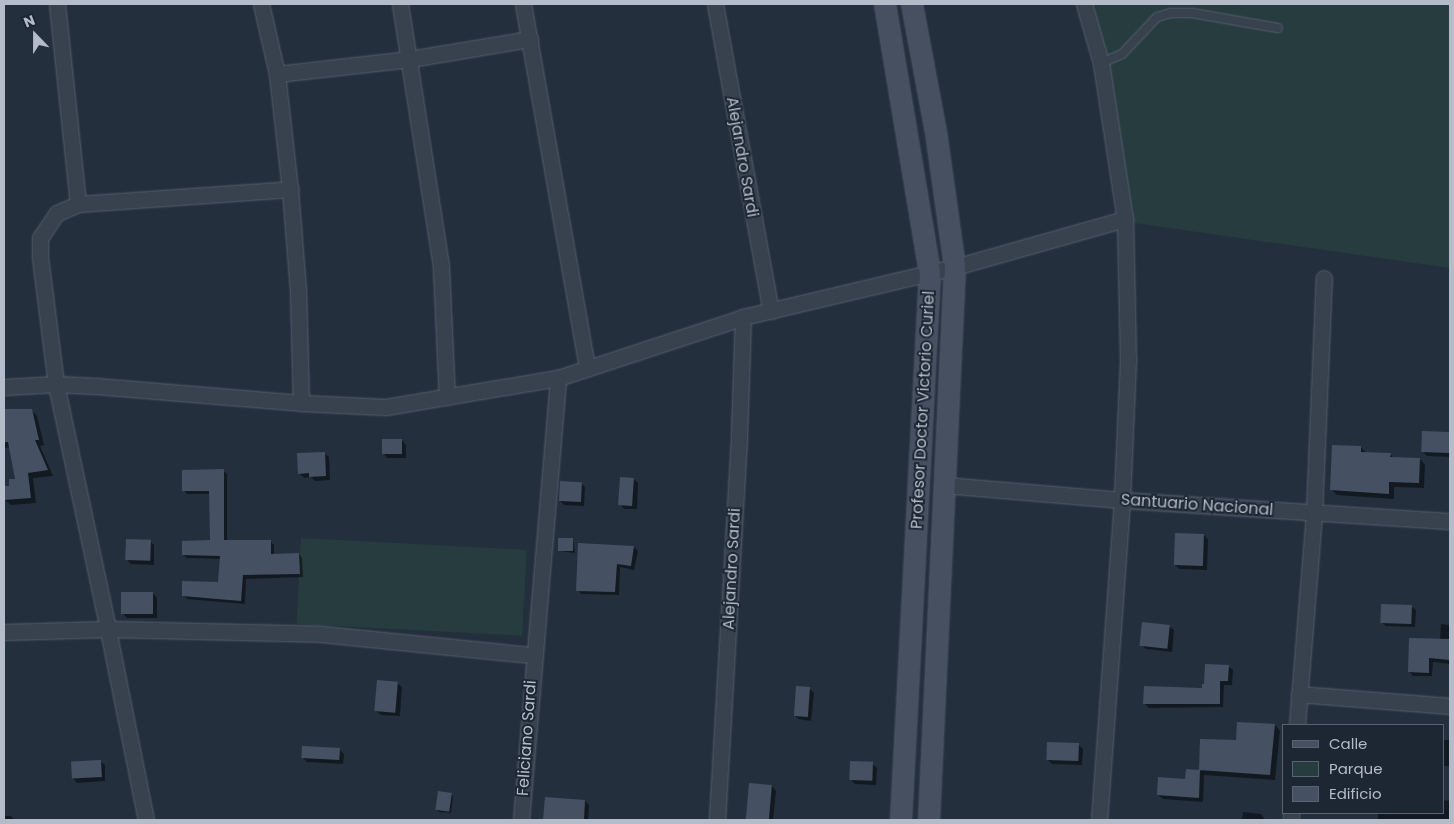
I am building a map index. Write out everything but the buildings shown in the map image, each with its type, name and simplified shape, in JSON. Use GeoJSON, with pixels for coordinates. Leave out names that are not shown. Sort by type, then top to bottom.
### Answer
{"type":"FeatureCollection","features":[{"type":"Feature","properties":{"kind":"main road","name":"Profesor Doctor Victorio Curiel"},"geometry":{"type":"LineString","coordinates":[[885,4],[930,273],[901,820]]}},
{"type":"Feature","properties":{"kind":"main road","name":"Profesor Doctor Victorio Curiel"},"geometry":{"type":"LineString","coordinates":[[912,4],[936,132],[955,267],[928,820]]}},
{"type":"Feature","properties":{"kind":"street"},"geometry":{"type":"LineString","coordinates":[[57,4],[78,204]]}},
{"type":"Feature","properties":{"kind":"street"},"geometry":{"type":"LineString","coordinates":[[261,4],[277,74],[290,189],[298,290],[301,403]]}},
{"type":"Feature","properties":{"kind":"street"},"geometry":{"type":"LineString","coordinates":[[400,4],[441,267],[447,397]]}},
{"type":"Feature","properties":{"kind":"street"},"geometry":{"type":"LineString","coordinates":[[523,4],[587,368]]}},
{"type":"Feature","properties":{"kind":"street","name":"Alejandro Sardi"},"geometry":{"type":"LineString","coordinates":[[714,4],[771,310]]}},
{"type":"Feature","properties":{"kind":"street"},"geometry":{"type":"LineString","coordinates":[[1084,4],[1101,63],[1125,220],[1128,360],[1122,500],[1099,820]]}},
{"type":"Feature","properties":{"kind":"street"},"geometry":{"type":"LineString","coordinates":[[277,74],[410,59],[530,39]]}},
{"type":"Feature","properties":{"kind":"street"},"geometry":{"type":"LineString","coordinates":[[146,820],[56,384],[40,258],[40,238],[48,223],[57,213],[78,204],[290,189]]}},
{"type":"Feature","properties":{"kind":"street"},"geometry":{"type":"LineString","coordinates":[[4,387],[56,384],[134,388],[301,403],[386,407],[558,378],[771,310],[955,267],[1125,220]]}},
{"type":"Feature","properties":{"kind":"street"},"geometry":{"type":"LineString","coordinates":[[1297,724],[1314,513],[1324,278]]}},
{"type":"Feature","properties":{"kind":"street","name":"Alejandro Sardi"},"geometry":{"type":"LineString","coordinates":[[717,820],[739,436],[743,318]]}},
{"type":"Feature","properties":{"kind":"street","name":"Feliciano Sardi"},"geometry":{"type":"LineString","coordinates":[[521,820],[533,655],[558,378]]}},
{"type":"Feature","properties":{"kind":"street","name":"Santuario Nacional"},"geometry":{"type":"LineString","coordinates":[[944,485],[1122,500],[1450,521]]}},
{"type":"Feature","properties":{"kind":"street"},"geometry":{"type":"LineString","coordinates":[[4,632],[108,629],[321,634],[533,655]]}},
{"type":"Feature","properties":{"kind":"street"},"geometry":{"type":"LineString","coordinates":[[1299,694],[1450,706]]}},
{"type":"Feature","properties":{"kind":"lane"},"geometry":{"type":"LineString","coordinates":[[1101,63],[1122,54],[1156,17],[1171,13],[1192,13],[1278,28]]}},
{"type":"Feature","properties":{"kind":"green space"},"geometry":{"type":"Polygon","coordinates":[[[1085,4],[1450,4],[1450,268],[1127,222],[1085,4]]]}},
{"type":"Feature","properties":{"kind":"green space"},"geometry":{"type":"Polygon","coordinates":[[[301,538],[527,550],[522,636],[296,624],[301,538]]]}}]}
